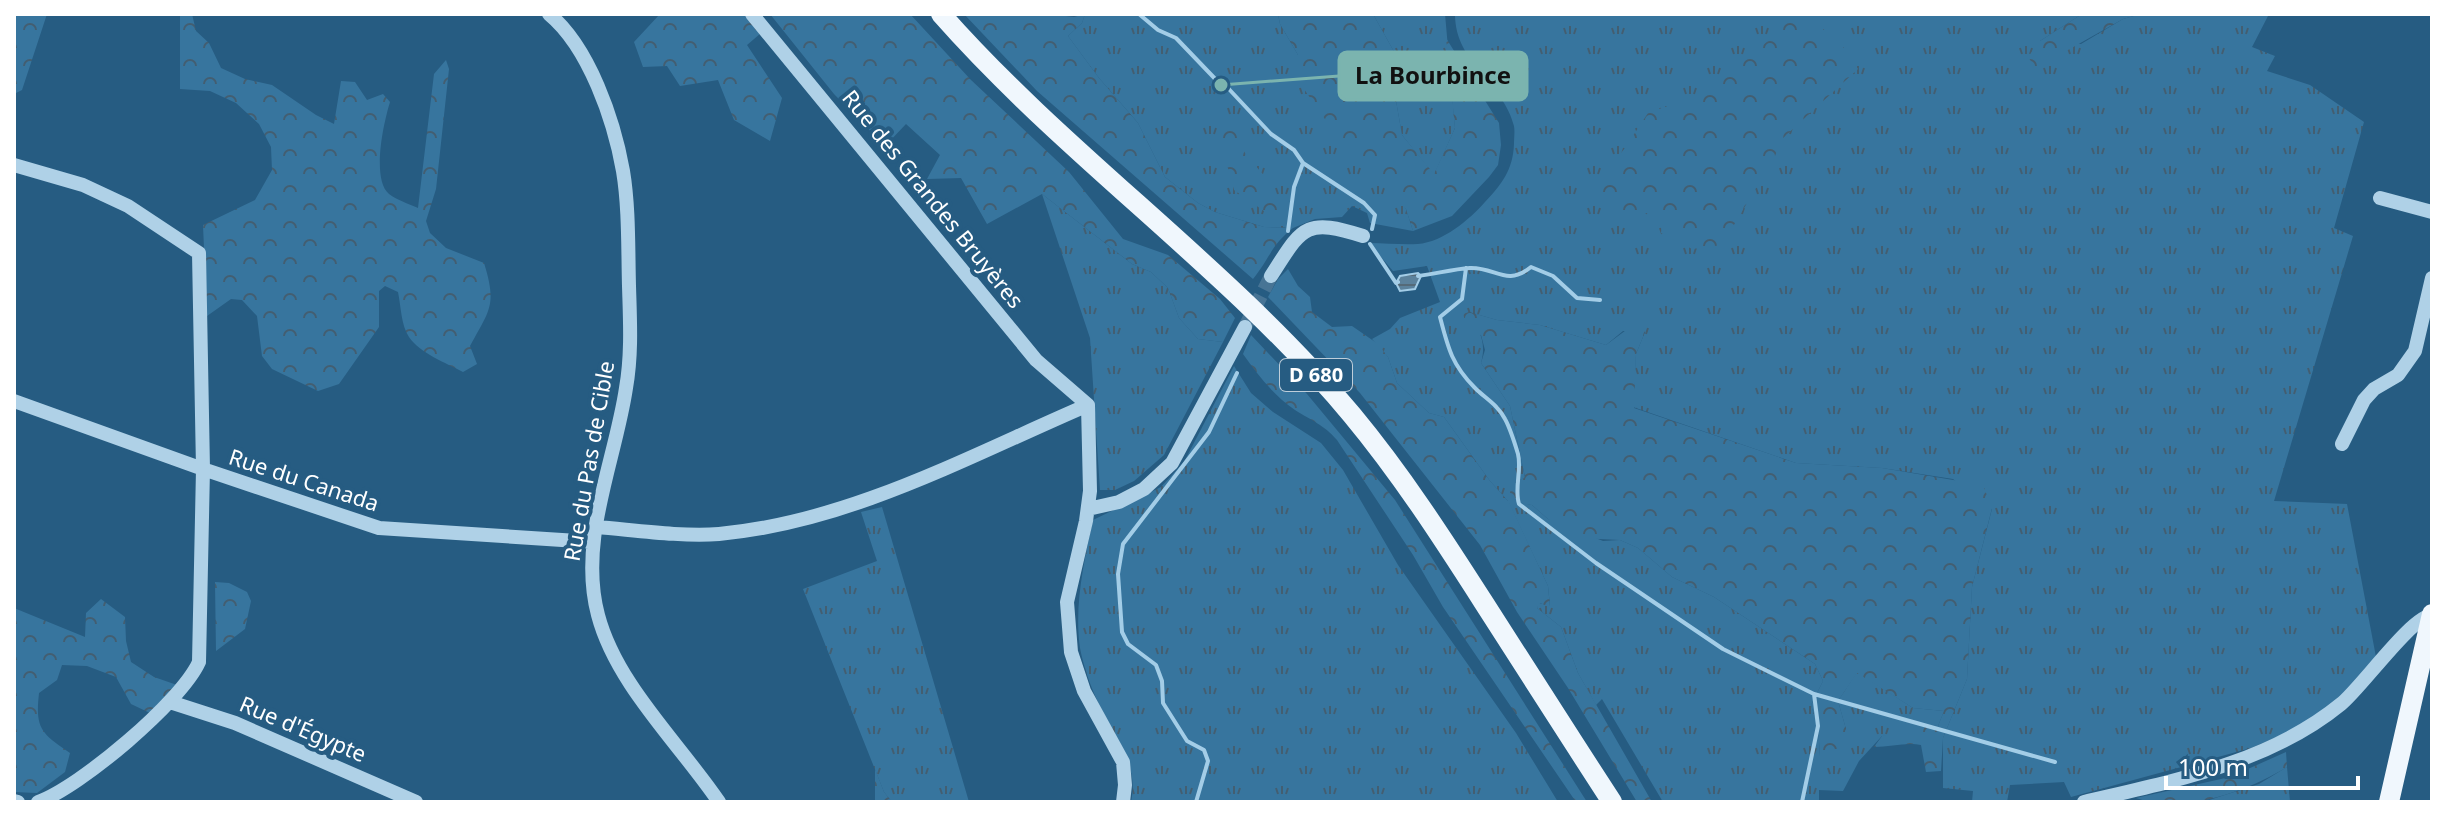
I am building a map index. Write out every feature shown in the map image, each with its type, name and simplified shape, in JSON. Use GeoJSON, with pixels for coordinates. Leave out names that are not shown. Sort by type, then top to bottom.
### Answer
{"type":"FeatureCollection","features":[{"type":"Feature","properties":{"kind":"main road","name":"D 680"},"geometry":{"type":"LineString","coordinates":[[941,14],[1054,129],[1292,349],[1352,415],[1449,548],[1612,802]]}},
{"type":"Feature","properties":{"kind":"main road"},"geometry":{"type":"LineString","coordinates":[[2389,802],[2432,615]]}},
{"type":"Feature","properties":{"kind":"street","name":"Rue du Pas de Cible"},"geometry":{"type":"LineString","coordinates":[[549,14],[560,23],[581,51],[616,140],[623,172],[631,354],[595,534],[591,573],[597,614],[611,655],[719,802]]}},
{"type":"Feature","properties":{"kind":"street","name":"Rue des Grandes Bruyères"},"geometry":{"type":"LineString","coordinates":[[752,14],[1036,360],[1088,405]]}},
{"type":"Feature","properties":{"kind":"street"},"geometry":{"type":"LineString","coordinates":[[14,165],[83,185],[128,206],[199,253],[203,469],[199,662],[192,677],[170,702],[85,774],[55,796],[38,802]]}},
{"type":"Feature","properties":{"kind":"street"},"geometry":{"type":"LineString","coordinates":[[2380,198],[2432,212]]}},
{"type":"Feature","properties":{"kind":"street"},"geometry":{"type":"LineString","coordinates":[[1271,276],[1296,237],[1305,231],[1333,226],[1363,236]]}},
{"type":"Feature","properties":{"kind":"street"},"geometry":{"type":"LineString","coordinates":[[2342,444],[2364,400],[2374,389],[2398,375],[2415,351],[2432,278]]}},
{"type":"Feature","properties":{"kind":"street"},"geometry":{"type":"LineString","coordinates":[[1088,509],[1119,502],[1144,489],[1172,463],[1245,327]]}},
{"type":"Feature","properties":{"kind":"street","name":"Rue du Canada"},"geometry":{"type":"LineString","coordinates":[[14,401],[379,528],[595,534],[718,534],[823,515],[959,464],[1088,405]]}},
{"type":"Feature","properties":{"kind":"street"},"geometry":{"type":"LineString","coordinates":[[1088,405],[1090,491],[1067,602],[1071,652],[1084,691],[1123,762],[1123,802]]}},
{"type":"Feature","properties":{"kind":"street"},"geometry":{"type":"LineString","coordinates":[[2084,802],[2193,775],[2256,755],[2317,724],[2356,692],[2410,628],[2423,616],[2432,615]]}},
{"type":"Feature","properties":{"kind":"street","name":"Rue d'Égypte"},"geometry":{"type":"LineString","coordinates":[[170,702],[235,723],[416,802]]}},
{"type":"Feature","properties":{"kind":"green space"},"geometry":{"type":"Polygon","coordinates":[[[14,14],[47,14],[22,90],[14,94],[14,14]]]}},
{"type":"Feature","properties":{"kind":"green space"},"geometry":{"type":"Polygon","coordinates":[[[180,14],[192,14],[196,31],[209,43],[221,68],[245,79],[272,85],[334,124],[341,81],[355,82],[367,100],[383,94],[390,102],[380,150],[384,187],[392,196],[418,208],[434,74],[446,60],[449,69],[436,189],[426,221],[430,233],[446,248],[484,263],[491,298],[487,315],[470,346],[477,364],[463,372],[414,343],[406,332],[398,292],[385,286],[379,291],[379,327],[339,384],[318,391],[272,369],[262,356],[257,316],[242,300],[231,299],[207,316],[203,225],[255,200],[272,170],[271,147],[259,124],[236,103],[210,91],[180,89],[180,14]]]}},
{"type":"Feature","properties":{"kind":"green space"},"geometry":{"type":"Polygon","coordinates":[[[660,14],[746,14],[761,33],[747,45],[782,98],[770,141],[734,120],[718,80],[680,86],[667,66],[643,67],[634,42],[660,14]]]}},
{"type":"Feature","properties":{"kind":"green space"},"geometry":{"type":"Polygon","coordinates":[[[770,14],[910,14],[971,80],[1069,172],[1123,239],[1168,255],[1220,299],[1235,318],[1223,342],[1198,339],[1179,318],[1168,288],[1151,272],[1132,264],[1042,194],[987,224],[961,178],[927,179],[940,155],[906,124],[885,146],[834,94],[770,14]]]}},
{"type":"Feature","properties":{"kind":"green space"},"geometry":{"type":"Polygon","coordinates":[[[964,14],[1074,17],[1085,14],[1082,23],[1068,36],[1138,123],[1165,177],[1215,212],[1264,227],[1293,228],[1275,246],[1253,279],[1037,91],[964,14]]]}},
{"type":"Feature","properties":{"kind":"green space"},"geometry":{"type":"Polygon","coordinates":[[[1085,14],[1278,14],[1280,24],[1298,55],[1406,209],[1413,231],[1370,223],[1367,213],[1352,206],[1342,217],[1315,219],[1293,228],[1264,227],[1215,212],[1198,203],[1165,177],[1138,123],[1068,36],[1082,23],[1085,14]]]}},
{"type":"Feature","properties":{"kind":"green space"},"geometry":{"type":"Polygon","coordinates":[[[1278,14],[1373,14],[1397,57],[1395,95],[1402,135],[1434,174],[1455,128],[1446,38],[1499,123],[1501,145],[1498,165],[1452,216],[1413,231],[1406,209],[1350,155],[1290,69],[1298,55],[1280,24],[1278,14]]]}},
{"type":"Feature","properties":{"kind":"green space"},"geometry":{"type":"Polygon","coordinates":[[[1373,14],[1445,14],[1455,128],[1434,175],[1402,135],[1395,95],[1397,57],[1373,14]]]}},
{"type":"Feature","properties":{"kind":"green space"},"geometry":{"type":"Polygon","coordinates":[[[1455,14],[2082,14],[2040,41],[2081,44],[2123,19],[2141,14],[2269,14],[2252,47],[2275,56],[2267,71],[2310,85],[2364,122],[2334,228],[2353,236],[2274,501],[2347,504],[2376,657],[2351,687],[2317,718],[2251,748],[2071,797],[2064,782],[2010,785],[2007,802],[1972,802],[1973,791],[1943,788],[1943,738],[1967,679],[1972,587],[1992,509],[1953,479],[1882,468],[1796,463],[1633,407],[1636,354],[1645,332],[1623,331],[1606,345],[1540,325],[1497,320],[1469,312],[1482,342],[1481,363],[1510,406],[1525,478],[1516,481],[1509,501],[1532,505],[1548,519],[1603,541],[1620,540],[1638,548],[1672,577],[1714,597],[1815,664],[1823,681],[1811,705],[1818,726],[1820,756],[1846,729],[1838,701],[1857,672],[1913,708],[1944,711],[1938,726],[1921,725],[1909,735],[1882,736],[1859,761],[1843,791],[1819,790],[1819,802],[1663,802],[1602,699],[1596,705],[1578,673],[1561,627],[1537,608],[1539,603],[1550,606],[1548,586],[1508,501],[1444,417],[1429,413],[1397,383],[1388,357],[1372,339],[1390,329],[1400,318],[1440,302],[1427,266],[1393,271],[1369,243],[1418,244],[1446,235],[1471,216],[1491,195],[1506,176],[1511,162],[1514,126],[1509,111],[1463,47],[1455,14]]]}},
{"type":"Feature","properties":{"kind":"green space"},"geometry":{"type":"Polygon","coordinates":[[[1773,14],[1804,14],[1812,18],[1835,35],[1858,69],[1782,139],[1722,245],[1692,249],[1661,233],[1662,222],[1647,213],[1627,217],[1617,215],[1591,200],[1579,183],[1598,181],[1648,113],[1701,94],[1768,41],[1776,28],[1773,14]]]}},
{"type":"Feature","properties":{"kind":"green space"},"geometry":{"type":"Polygon","coordinates":[[[2082,14],[2141,14],[2123,19],[2036,68],[2028,57],[2040,41],[2082,14]]]}},
{"type":"Feature","properties":{"kind":"green space"},"geometry":{"type":"Polygon","coordinates":[[[1219,106],[1246,155],[1268,180],[1281,210],[1271,216],[1234,190],[1218,133],[1219,106]]]}},
{"type":"Feature","properties":{"kind":"green space"},"geometry":{"type":"Polygon","coordinates":[[[1042,194],[1132,264],[1151,272],[1168,288],[1179,318],[1198,339],[1223,342],[1164,455],[1134,481],[1115,490],[1100,490],[1090,338],[1042,194]]]}},
{"type":"Feature","properties":{"kind":"green space"},"geometry":{"type":"Polygon","coordinates":[[[1288,269],[1298,286],[1310,297],[1312,312],[1332,327],[1352,326],[1378,344],[1388,357],[1397,383],[1429,413],[1444,417],[1508,501],[1512,485],[1525,477],[1510,406],[1481,363],[1485,350],[1481,335],[1469,333],[1463,314],[1469,312],[1497,320],[1540,325],[1606,345],[1641,319],[1645,332],[1636,354],[1634,408],[1796,463],[1882,468],[1983,485],[1992,508],[1972,587],[1967,679],[1943,738],[1941,771],[1926,772],[1921,745],[1874,747],[1882,736],[1899,732],[1909,734],[1920,725],[1938,726],[1944,711],[1913,708],[1857,673],[1838,701],[1846,729],[1844,749],[1831,749],[1820,757],[1818,726],[1811,705],[1823,681],[1815,664],[1714,597],[1672,577],[1638,548],[1620,540],[1579,538],[1532,505],[1509,502],[1548,586],[1550,607],[1540,603],[1537,608],[1561,627],[1578,673],[1652,802],[1637,802],[1568,688],[1517,612],[1480,545],[1360,393],[1268,297],[1288,269]]]}},
{"type":"Feature","properties":{"kind":"green space"},"geometry":{"type":"Polygon","coordinates":[[[1251,335],[1307,394],[1395,500],[1587,802],[1576,802],[1443,607],[1413,555],[1337,440],[1280,398],[1243,354],[1251,335]]]}},
{"type":"Feature","properties":{"kind":"green space"},"geometry":{"type":"Polygon","coordinates":[[[1234,366],[1251,393],[1273,412],[1321,443],[1343,470],[1398,565],[1516,733],[1558,802],[1131,802],[1133,788],[1128,762],[1094,694],[1080,648],[1079,600],[1093,520],[1161,487],[1184,462],[1234,366]]]}},
{"type":"Feature","properties":{"kind":"green space"},"geometry":{"type":"Polygon","coordinates":[[[882,507],[969,802],[892,802],[884,792],[803,589],[877,561],[861,512],[882,507]]]}},
{"type":"Feature","properties":{"kind":"green space"},"geometry":{"type":"Polygon","coordinates":[[[215,582],[229,583],[247,592],[251,601],[245,629],[216,651],[215,582]]]}},
{"type":"Feature","properties":{"kind":"green space"},"geometry":{"type":"Polygon","coordinates":[[[101,599],[125,617],[131,662],[154,677],[177,685],[150,713],[131,704],[116,677],[87,666],[62,665],[57,680],[39,693],[38,715],[46,735],[70,753],[65,772],[37,793],[14,792],[14,608],[85,637],[86,613],[101,599]]]}},
{"type":"Feature","properties":{"kind":"green space"},"geometry":{"type":"Polygon","coordinates":[[[2286,752],[2287,767],[2234,792],[2174,804],[2136,798],[2230,777],[2286,752]]]}},
{"type":"Feature","properties":{"kind":"green space"},"geometry":{"type":"Polygon","coordinates":[[[2287,767],[2290,802],[2203,802],[2259,784],[2287,767]]]}},
{"type":"Feature","properties":{"kind":"green space"},"geometry":{"type":"Polygon","coordinates":[[[875,769],[884,792],[892,802],[875,802],[875,769]]]}},
{"type":"Feature","properties":{"kind":"shaded area"},"geometry":{"type":"Polygon","coordinates":[[[1418,273],[1421,276],[1415,289],[1400,291],[1396,283],[1400,276],[1418,273]]]}},
{"type":"Feature","properties":{"kind":"waterway"},"geometry":{"type":"LineString","coordinates":[[1139,14],[1158,30],[1176,38],[1271,134],[1294,150],[1303,163],[1364,203],[1375,215],[1372,229]]}},
{"type":"Feature","properties":{"kind":"waterway"},"geometry":{"type":"LineString","coordinates":[[1288,231],[1294,187],[1303,163]]}},
{"type":"Feature","properties":{"kind":"waterway"},"geometry":{"type":"LineString","coordinates":[[1370,244],[1398,282]]}},
{"type":"Feature","properties":{"kind":"waterway"},"geometry":{"type":"LineString","coordinates":[[1418,276],[1470,268],[1508,276],[1531,267],[1553,276],[1577,298],[1600,300]]}},
{"type":"Feature","properties":{"kind":"waterway"},"geometry":{"type":"LineString","coordinates":[[1466,268],[1462,299],[1440,317],[1456,364],[1467,380],[1499,410],[1509,427],[1519,460],[1519,504],[1596,563],[1723,649],[1814,694],[2055,762]]}},
{"type":"Feature","properties":{"kind":"waterway"},"geometry":{"type":"LineString","coordinates":[[1196,802],[1208,761],[1204,750],[1187,741],[1163,703],[1162,681],[1156,665],[1128,644],[1122,632],[1118,574],[1123,544],[1209,432],[1237,373]]}},
{"type":"Feature","properties":{"kind":"waterway"},"geometry":{"type":"LineString","coordinates":[[1802,802],[1818,726],[1814,694]]}},
{"type":"Feature","properties":{"kind":"tunnel"},"geometry":{"type":"LineString","coordinates":[[1245,327],[1271,276]]}},
{"type":"Feature","properties":{"kind":"place","name":"La Bourbince"},"geometry":{"type":"Point","coordinates":[1221,85]}}]}
